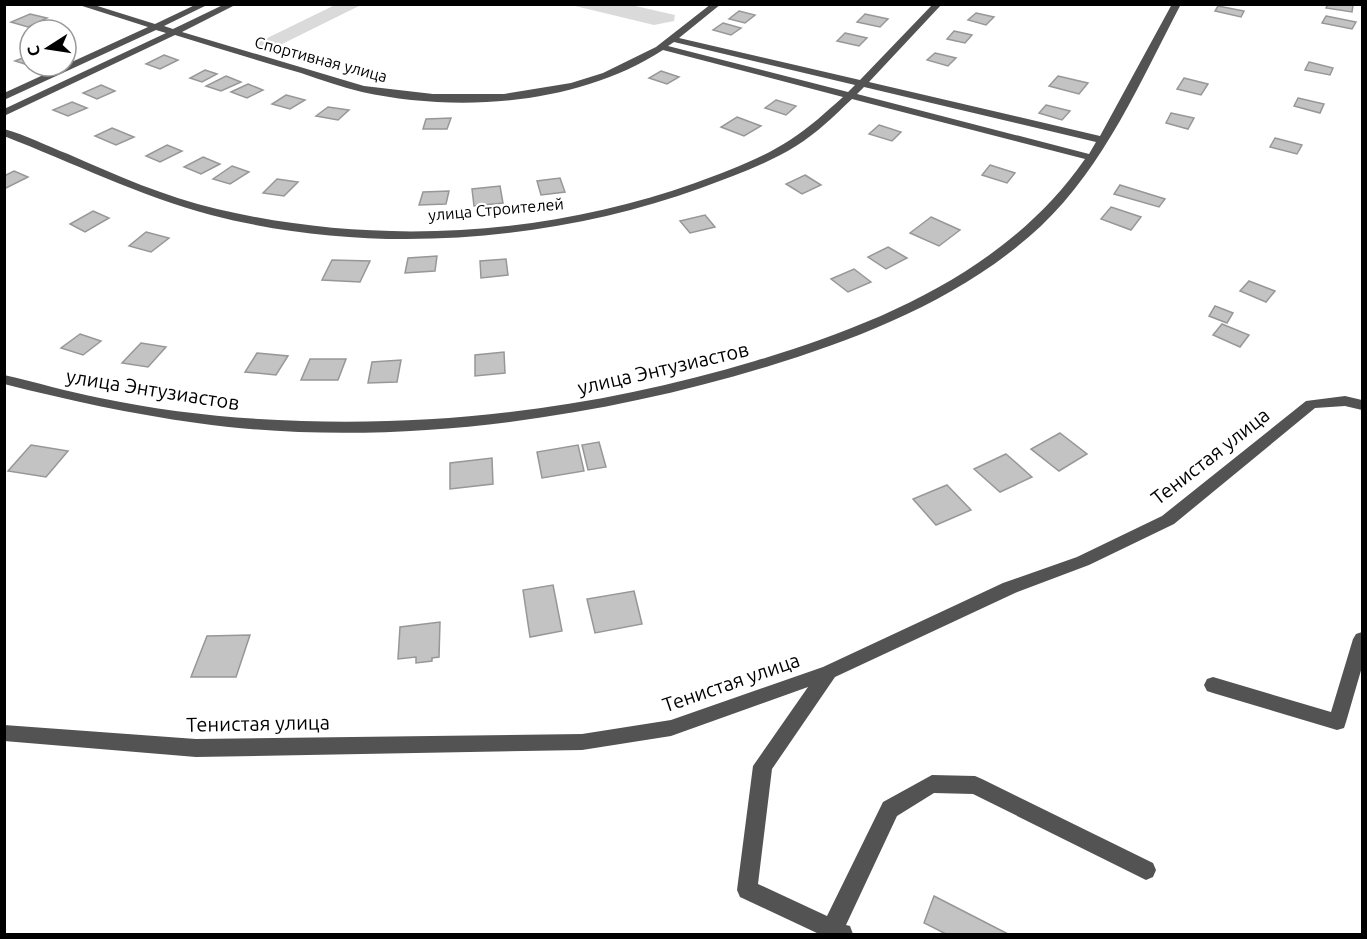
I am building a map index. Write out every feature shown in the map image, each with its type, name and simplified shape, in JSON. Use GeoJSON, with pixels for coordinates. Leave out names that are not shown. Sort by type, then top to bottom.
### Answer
{"type":"FeatureCollection","features":[{"type":"Feature","properties":{"kind":"street","name":"Спортивная улица"},"geometry":{"type":"LineString","coordinates":[[80,4],[363,89],[401,96],[440,99],[483,98],[529,93],[575,84],[617,71],[661,47],[717,4]]}},
{"type":"Feature","properties":{"kind":"street"},"geometry":{"type":"LineString","coordinates":[[4,98],[205,4]]}},
{"type":"Feature","properties":{"kind":"street"},"geometry":{"type":"LineString","coordinates":[[4,112],[233,4]]}},
{"type":"Feature","properties":{"kind":"street","name":"улица Строителей"},"geometry":{"type":"LineString","coordinates":[[4,132],[151,191],[214,212],[293,226],[359,232],[428,233],[501,228],[572,219],[638,205],[700,186],[754,164],[801,138],[849,94],[938,4]]}},
{"type":"Feature","properties":{"kind":"street","name":"улица Энтузиастов"},"geometry":{"type":"LineString","coordinates":[[4,379],[45,392],[117,407],[236,422],[305,425],[454,422],[533,414],[647,395],[749,369],[844,337],[900,313],[951,286],[1010,246],[1060,200],[1092,158],[1178,4]]}},
{"type":"Feature","properties":{"kind":"street"},"geometry":{"type":"LineString","coordinates":[[672,39],[1102,140]]}},
{"type":"Feature","properties":{"kind":"street"},"geometry":{"type":"LineString","coordinates":[[661,47],[1092,158]]}},
{"type":"Feature","properties":{"kind":"street","name":"Тенистая улица"},"geometry":{"type":"LineString","coordinates":[[4,733],[196,748],[582,742],[671,728],[829,672],[1009,588],[1083,561],[1168,520],[1311,404],[1345,401],[1362,405]]}},
{"type":"Feature","properties":{"kind":"street"},"geometry":{"type":"LineString","coordinates":[[1213,686],[1337,722],[1362,639]]}},
{"type":"Feature","properties":{"kind":"street"},"geometry":{"type":"LineString","coordinates":[[829,672],[763,766],[747,890],[837,932],[890,809],[932,784],[975,785],[1146,870]]}},
{"type":"Feature","properties":{"kind":"shaded area"},"geometry":{"type":"Polygon","coordinates":[[[337,4],[361,5],[272,49],[265,49],[255,44],[337,4]]]}},
{"type":"Feature","properties":{"kind":"shaded area"},"geometry":{"type":"Polygon","coordinates":[[[571,5],[631,5],[675,15],[674,21],[654,25],[571,5]]]}},
{"type":"Feature","properties":{"kind":"building"},"geometry":{"type":"Polygon","coordinates":[[[1328,4],[1351,4],[1353,5],[1352,12],[1326,8],[1328,4]]]}},
{"type":"Feature","properties":{"kind":"building"},"geometry":{"type":"Polygon","coordinates":[[[1218,6],[1244,11],[1241,17],[1215,11],[1218,6]]]}},
{"type":"Feature","properties":{"kind":"building"},"geometry":{"type":"Polygon","coordinates":[[[739,11],[755,15],[745,23],[729,19],[739,11]]]}},
{"type":"Feature","properties":{"kind":"building"},"geometry":{"type":"Polygon","coordinates":[[[976,13],[994,17],[986,25],[968,20],[976,13]]]}},
{"type":"Feature","properties":{"kind":"building"},"geometry":{"type":"Polygon","coordinates":[[[30,14],[47,18],[20,18],[30,14]]]}},
{"type":"Feature","properties":{"kind":"building"},"geometry":{"type":"Polygon","coordinates":[[[865,14],[888,19],[880,27],[857,22],[865,14]]]}},
{"type":"Feature","properties":{"kind":"building"},"geometry":{"type":"Polygon","coordinates":[[[1326,16],[1356,22],[1352,29],[1322,23],[1326,16]]]}},
{"type":"Feature","properties":{"kind":"building"},"geometry":{"type":"Polygon","coordinates":[[[723,23],[741,28],[731,35],[713,30],[723,23]]]}},
{"type":"Feature","properties":{"kind":"building"},"geometry":{"type":"Polygon","coordinates":[[[954,31],[972,35],[965,43],[947,39],[954,31]]]}},
{"type":"Feature","properties":{"kind":"building"},"geometry":{"type":"Polygon","coordinates":[[[845,33],[867,38],[859,46],[837,41],[845,33]]]}},
{"type":"Feature","properties":{"kind":"building"},"geometry":{"type":"Polygon","coordinates":[[[935,53],[956,58],[948,66],[927,60],[935,53]]]}},
{"type":"Feature","properties":{"kind":"building"},"geometry":{"type":"Polygon","coordinates":[[[164,55],[178,60],[160,69],[146,64],[164,55]]]}},
{"type":"Feature","properties":{"kind":"building"},"geometry":{"type":"Polygon","coordinates":[[[1309,62],[1333,68],[1330,75],[1305,70],[1309,62]]]}},
{"type":"Feature","properties":{"kind":"building"},"geometry":{"type":"Polygon","coordinates":[[[205,70],[217,74],[202,82],[190,78],[205,70]]]}},
{"type":"Feature","properties":{"kind":"building"},"geometry":{"type":"Polygon","coordinates":[[[661,71],[679,77],[667,84],[649,78],[661,71]]]}},
{"type":"Feature","properties":{"kind":"building"},"geometry":{"type":"Polygon","coordinates":[[[226,76],[241,82],[221,91],[206,86],[226,76]]]}},
{"type":"Feature","properties":{"kind":"building"},"geometry":{"type":"Polygon","coordinates":[[[1058,76],[1088,83],[1079,94],[1049,86],[1058,76]]]}},
{"type":"Feature","properties":{"kind":"building"},"geometry":{"type":"Polygon","coordinates":[[[1184,78],[1208,84],[1201,95],[1177,89],[1184,78]]]}},
{"type":"Feature","properties":{"kind":"building"},"geometry":{"type":"Polygon","coordinates":[[[248,84],[263,90],[247,98],[231,92],[248,84]]]}},
{"type":"Feature","properties":{"kind":"building"},"geometry":{"type":"Polygon","coordinates":[[[101,85],[115,91],[97,99],[83,93],[101,85]]]}},
{"type":"Feature","properties":{"kind":"building"},"geometry":{"type":"Polygon","coordinates":[[[286,95],[305,100],[290,109],[272,104],[286,95]]]}},
{"type":"Feature","properties":{"kind":"building"},"geometry":{"type":"Polygon","coordinates":[[[1298,98],[1324,104],[1320,113],[1294,106],[1298,98]]]}},
{"type":"Feature","properties":{"kind":"building"},"geometry":{"type":"Polygon","coordinates":[[[776,100],[796,106],[786,115],[765,108],[776,100]]]}},
{"type":"Feature","properties":{"kind":"building"},"geometry":{"type":"Polygon","coordinates":[[[72,102],[87,108],[68,116],[53,110],[72,102]]]}},
{"type":"Feature","properties":{"kind":"building"},"geometry":{"type":"Polygon","coordinates":[[[1046,105],[1070,111],[1062,120],[1039,113],[1046,105]]]}},
{"type":"Feature","properties":{"kind":"building"},"geometry":{"type":"Polygon","coordinates":[[[328,107],[349,110],[338,120],[316,116],[328,107]]]}},
{"type":"Feature","properties":{"kind":"building"},"geometry":{"type":"Polygon","coordinates":[[[1171,113],[1194,118],[1188,129],[1166,123],[1171,113]]]}},
{"type":"Feature","properties":{"kind":"building"},"geometry":{"type":"Polygon","coordinates":[[[737,117],[761,126],[744,136],[721,127],[737,117]]]}},
{"type":"Feature","properties":{"kind":"building"},"geometry":{"type":"Polygon","coordinates":[[[451,118],[447,129],[423,129],[426,119],[451,118]]]}},
{"type":"Feature","properties":{"kind":"building"},"geometry":{"type":"Polygon","coordinates":[[[879,125],[901,132],[892,141],[869,134],[879,125]]]}},
{"type":"Feature","properties":{"kind":"building"},"geometry":{"type":"Polygon","coordinates":[[[112,128],[134,137],[116,145],[95,136],[112,128]]]}},
{"type":"Feature","properties":{"kind":"building"},"geometry":{"type":"Polygon","coordinates":[[[1275,138],[1302,145],[1297,154],[1270,147],[1275,138]]]}},
{"type":"Feature","properties":{"kind":"building"},"geometry":{"type":"Polygon","coordinates":[[[167,145],[182,151],[160,162],[146,156],[167,145]]]}},
{"type":"Feature","properties":{"kind":"building"},"geometry":{"type":"Polygon","coordinates":[[[203,157],[220,164],[201,174],[184,167],[203,157]]]}},
{"type":"Feature","properties":{"kind":"building"},"geometry":{"type":"Polygon","coordinates":[[[990,165],[1015,173],[1007,183],[982,175],[990,165]]]}},
{"type":"Feature","properties":{"kind":"building"},"geometry":{"type":"Polygon","coordinates":[[[232,166],[249,172],[230,184],[213,179],[232,166]]]}},
{"type":"Feature","properties":{"kind":"building"},"geometry":{"type":"Polygon","coordinates":[[[14,171],[28,177],[4,189],[4,176],[14,171]]]}},
{"type":"Feature","properties":{"kind":"building"},"geometry":{"type":"Polygon","coordinates":[[[805,175],[821,185],[802,194],[786,184],[805,175]]]}},
{"type":"Feature","properties":{"kind":"building"},"geometry":{"type":"Polygon","coordinates":[[[560,178],[565,192],[541,195],[537,181],[560,178]]]}},
{"type":"Feature","properties":{"kind":"building"},"geometry":{"type":"Polygon","coordinates":[[[277,179],[298,182],[284,196],[263,193],[277,179]]]}},
{"type":"Feature","properties":{"kind":"building"},"geometry":{"type":"Polygon","coordinates":[[[1120,185],[1165,199],[1159,207],[1114,194],[1120,185]]]}},
{"type":"Feature","properties":{"kind":"building"},"geometry":{"type":"Polygon","coordinates":[[[500,186],[503,203],[474,206],[472,189],[500,186]]]}},
{"type":"Feature","properties":{"kind":"building"},"geometry":{"type":"Polygon","coordinates":[[[449,191],[446,204],[419,205],[423,192],[449,191]]]}},
{"type":"Feature","properties":{"kind":"building"},"geometry":{"type":"Polygon","coordinates":[[[1111,207],[1141,217],[1131,230],[1101,219],[1111,207]]]}},
{"type":"Feature","properties":{"kind":"building"},"geometry":{"type":"Polygon","coordinates":[[[93,211],[109,218],[85,232],[70,224],[93,211]]]}},
{"type":"Feature","properties":{"kind":"building"},"geometry":{"type":"Polygon","coordinates":[[[705,215],[715,227],[690,233],[680,221],[705,215]]]}},
{"type":"Feature","properties":{"kind":"building"},"geometry":{"type":"Polygon","coordinates":[[[931,217],[960,230],[939,246],[910,233],[931,217]]]}},
{"type":"Feature","properties":{"kind":"building"},"geometry":{"type":"Polygon","coordinates":[[[146,232],[169,238],[151,252],[129,246],[146,232]]]}},
{"type":"Feature","properties":{"kind":"building"},"geometry":{"type":"Polygon","coordinates":[[[888,247],[907,258],[886,269],[868,257],[888,247]]]}},
{"type":"Feature","properties":{"kind":"building"},"geometry":{"type":"Polygon","coordinates":[[[437,256],[435,271],[405,273],[408,258],[437,256]]]}},
{"type":"Feature","properties":{"kind":"building"},"geometry":{"type":"Polygon","coordinates":[[[506,259],[508,275],[481,278],[480,261],[506,259]]]}},
{"type":"Feature","properties":{"kind":"building"},"geometry":{"type":"Polygon","coordinates":[[[332,260],[370,261],[360,282],[322,280],[332,260]]]}},
{"type":"Feature","properties":{"kind":"building"},"geometry":{"type":"Polygon","coordinates":[[[854,269],[871,282],[848,292],[831,279],[854,269]]]}},
{"type":"Feature","properties":{"kind":"building"},"geometry":{"type":"Polygon","coordinates":[[[1249,281],[1275,291],[1266,302],[1240,291],[1249,281]]]}},
{"type":"Feature","properties":{"kind":"building"},"geometry":{"type":"Polygon","coordinates":[[[1215,306],[1233,313],[1227,323],[1209,316],[1215,306]]]}},
{"type":"Feature","properties":{"kind":"building"},"geometry":{"type":"Polygon","coordinates":[[[1222,324],[1249,335],[1240,347],[1213,335],[1222,324]]]}},
{"type":"Feature","properties":{"kind":"building"},"geometry":{"type":"Polygon","coordinates":[[[80,334],[101,341],[83,355],[61,348],[80,334]]]}},
{"type":"Feature","properties":{"kind":"building"},"geometry":{"type":"Polygon","coordinates":[[[141,343],[166,347],[148,367],[122,363],[141,343]]]}},
{"type":"Feature","properties":{"kind":"building"},"geometry":{"type":"Polygon","coordinates":[[[504,352],[505,373],[475,376],[475,355],[504,352]]]}},
{"type":"Feature","properties":{"kind":"building"},"geometry":{"type":"Polygon","coordinates":[[[257,353],[288,356],[276,375],[245,372],[257,353]]]}},
{"type":"Feature","properties":{"kind":"building"},"geometry":{"type":"Polygon","coordinates":[[[310,359],[346,359],[338,380],[301,380],[310,359]]]}},
{"type":"Feature","properties":{"kind":"building"},"geometry":{"type":"Polygon","coordinates":[[[401,360],[397,382],[368,383],[372,362],[401,360]]]}},
{"type":"Feature","properties":{"kind":"building"},"geometry":{"type":"Polygon","coordinates":[[[1060,433],[1087,454],[1059,471],[1031,449],[1060,433]]]}},
{"type":"Feature","properties":{"kind":"building"},"geometry":{"type":"Polygon","coordinates":[[[599,442],[606,467],[588,470],[582,445],[599,442]]]}},
{"type":"Feature","properties":{"kind":"building"},"geometry":{"type":"Polygon","coordinates":[[[31,445],[68,451],[46,477],[8,471],[31,445]]]}},
{"type":"Feature","properties":{"kind":"building"},"geometry":{"type":"Polygon","coordinates":[[[578,445],[584,471],[542,478],[537,452],[578,445]]]}},
{"type":"Feature","properties":{"kind":"building"},"geometry":{"type":"Polygon","coordinates":[[[1006,454],[1032,477],[1000,492],[974,469],[1006,454]]]}},
{"type":"Feature","properties":{"kind":"building"},"geometry":{"type":"Polygon","coordinates":[[[492,458],[493,484],[450,489],[450,463],[492,458]]]}},
{"type":"Feature","properties":{"kind":"building"},"geometry":{"type":"Polygon","coordinates":[[[947,485],[971,510],[936,525],[913,499],[947,485]]]}},
{"type":"Feature","properties":{"kind":"building"},"geometry":{"type":"Polygon","coordinates":[[[553,585],[562,631],[530,637],[523,590],[553,585]]]}},
{"type":"Feature","properties":{"kind":"building"},"geometry":{"type":"Polygon","coordinates":[[[634,591],[642,624],[595,633],[587,599],[634,591]]]}},
{"type":"Feature","properties":{"kind":"building"},"geometry":{"type":"Polygon","coordinates":[[[440,622],[439,657],[432,658],[432,661],[416,663],[416,657],[398,659],[400,627],[440,622]]]}},
{"type":"Feature","properties":{"kind":"building"},"geometry":{"type":"Polygon","coordinates":[[[250,635],[236,677],[191,677],[207,636],[250,635]]]}},
{"type":"Feature","properties":{"kind":"building"},"geometry":{"type":"Polygon","coordinates":[[[934,896],[1008,934],[946,934],[924,923],[934,896]]]}}]}
